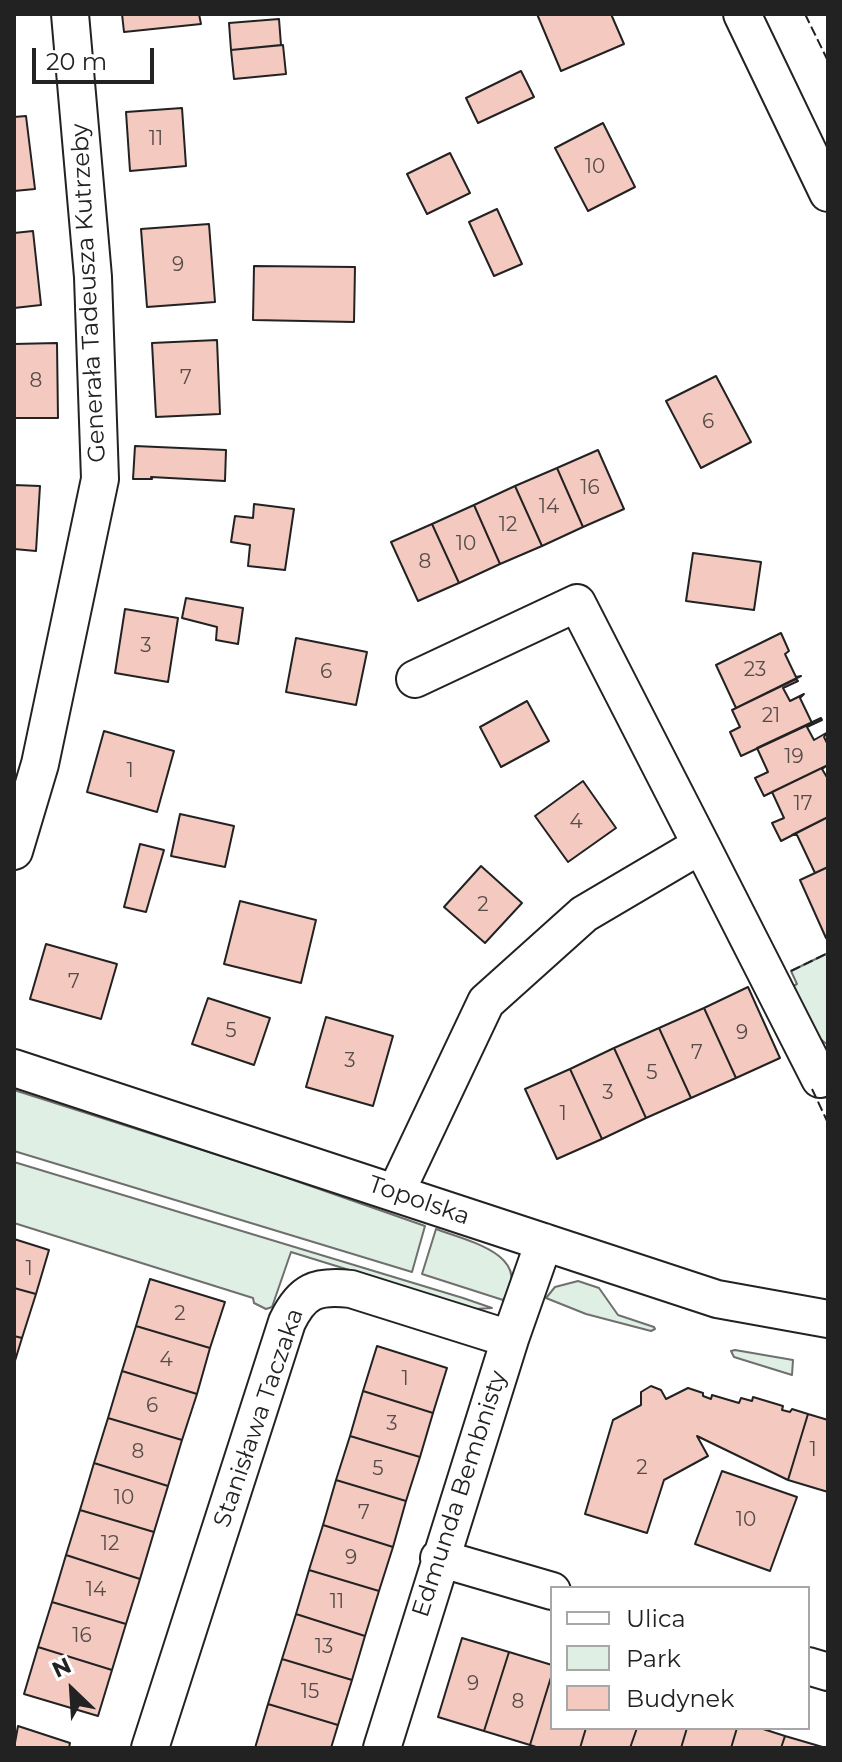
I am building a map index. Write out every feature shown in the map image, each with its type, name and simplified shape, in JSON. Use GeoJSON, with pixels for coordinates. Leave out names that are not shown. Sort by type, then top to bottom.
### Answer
{"type":"FeatureCollection","features":[{"type":"Feature","properties":{"kind":"street","name":"Generała Tadeusza Kutrzeby"},"geometry":{"type":"LineString","coordinates":[[14,851],[40,764],[100,479],[93,277],[70,14]]}},
{"type":"Feature","properties":{"kind":"street"},"geometry":{"type":"LineString","coordinates":[[742,14],[815,134],[828,193]]}},
{"type":"Feature","properties":{"kind":"street"},"geometry":{"type":"LineString","coordinates":[[415,679],[577,603],[820,1079],[828,1075]]}},
{"type":"Feature","properties":{"kind":"street"},"geometry":{"type":"LineString","coordinates":[[396,1192],[486,1002],[584,914],[701,845]]}},
{"type":"Feature","properties":{"kind":"street","name":"Topolska"},"geometry":{"type":"LineString","coordinates":[[14,1068],[717,1299],[828,1319]]}},
{"type":"Feature","properties":{"kind":"street","name":"Edmunda Bembnisty"},"geometry":{"type":"LineString","coordinates":[[382,1748],[439,1558],[544,1242]]}},
{"type":"Feature","properties":{"kind":"street","name":"Stanisława Taczaka"},"geometry":{"type":"LineString","coordinates":[[150,1748],[287,1322],[297,1301],[316,1289],[332,1286],[351,1289],[510,1339]]}},
{"type":"Feature","properties":{"kind":"street"},"geometry":{"type":"LineString","coordinates":[[439,1558],[550,1590]]}},
{"type":"Feature","properties":{"kind":"green space"},"geometry":{"type":"Polygon","coordinates":[[[828,953],[828,1045],[815,1035],[791,987],[797,984],[791,971],[828,953]]]}},
{"type":"Feature","properties":{"kind":"green space"},"geometry":{"type":"Polygon","coordinates":[[[14,1090],[262,1169],[425,1226],[412,1272],[14,1151],[14,1090]]]}},
{"type":"Feature","properties":{"kind":"green space"},"geometry":{"type":"Polygon","coordinates":[[[14,1162],[492,1308],[475,1309],[291,1252],[272,1307],[266,1309],[254,1303],[253,1298],[14,1223],[14,1162]]]}},
{"type":"Feature","properties":{"kind":"green space"},"geometry":{"type":"Polygon","coordinates":[[[436,1229],[479,1244],[504,1261],[511,1271],[511,1284],[503,1300],[422,1274],[436,1229]]]}},
{"type":"Feature","properties":{"kind":"green space"},"geometry":{"type":"Polygon","coordinates":[[[578,1281],[599,1288],[618,1315],[655,1329],[651,1331],[586,1314],[546,1298],[555,1287],[578,1281]]]}},
{"type":"Feature","properties":{"kind":"green space"},"geometry":{"type":"Polygon","coordinates":[[[731,1351],[793,1360],[792,1375],[734,1357],[731,1351]]]}},
{"type":"Feature","properties":{"kind":"building"},"geometry":{"type":"Polygon","coordinates":[[[122,14],[199,14],[201,24],[124,32],[122,14]]]}},
{"type":"Feature","properties":{"kind":"building"},"geometry":{"type":"Polygon","coordinates":[[[537,14],[611,14],[624,44],[561,71],[537,14]]]}},
{"type":"Feature","properties":{"kind":"building"},"geometry":{"type":"Polygon","coordinates":[[[279,19],[281,45],[231,50],[229,23],[279,19]]]}},
{"type":"Feature","properties":{"kind":"building"},"geometry":{"type":"Polygon","coordinates":[[[283,45],[286,74],[234,79],[231,50],[283,45]]]}},
{"type":"Feature","properties":{"kind":"building"},"geometry":{"type":"Polygon","coordinates":[[[521,71],[534,97],[478,123],[466,98],[521,71]]]}},
{"type":"Feature","properties":{"kind":"building"},"geometry":{"type":"Polygon","coordinates":[[[182,108],[186,166],[130,171],[126,112],[182,108]]]}},
{"type":"Feature","properties":{"kind":"building"},"geometry":{"type":"Polygon","coordinates":[[[26,116],[35,189],[14,191],[14,117],[26,116]]]}},
{"type":"Feature","properties":{"kind":"building"},"geometry":{"type":"Polygon","coordinates":[[[603,123],[635,187],[588,211],[555,148],[603,123]]]}},
{"type":"Feature","properties":{"kind":"building"},"geometry":{"type":"Polygon","coordinates":[[[450,153],[470,193],[427,214],[407,174],[450,153]]]}},
{"type":"Feature","properties":{"kind":"building"},"geometry":{"type":"Polygon","coordinates":[[[497,209],[522,264],[494,276],[469,222],[497,209]]]}},
{"type":"Feature","properties":{"kind":"building"},"geometry":{"type":"Polygon","coordinates":[[[209,224],[215,302],[147,307],[141,229],[209,224]]]}},
{"type":"Feature","properties":{"kind":"building"},"geometry":{"type":"Polygon","coordinates":[[[33,231],[41,305],[14,308],[14,233],[33,231]]]}},
{"type":"Feature","properties":{"kind":"building"},"geometry":{"type":"Polygon","coordinates":[[[254,266],[355,267],[354,322],[253,320],[254,266]]]}},
{"type":"Feature","properties":{"kind":"building"},"geometry":{"type":"Polygon","coordinates":[[[217,340],[220,414],[156,417],[152,343],[217,340]]]}},
{"type":"Feature","properties":{"kind":"building"},"geometry":{"type":"Polygon","coordinates":[[[57,343],[58,418],[14,418],[14,344],[57,343]]]}},
{"type":"Feature","properties":{"kind":"building"},"geometry":{"type":"Polygon","coordinates":[[[716,376],[751,442],[701,468],[666,401],[716,376]]]}},
{"type":"Feature","properties":{"kind":"building"},"geometry":{"type":"Polygon","coordinates":[[[135,446],[226,450],[225,481],[133,479],[135,446]]]}},
{"type":"Feature","properties":{"kind":"building"},"geometry":{"type":"Polygon","coordinates":[[[598,450],[624,509],[583,527],[557,468],[598,450]]]}},
{"type":"Feature","properties":{"kind":"building"},"geometry":{"type":"Polygon","coordinates":[[[557,468],[583,527],[542,546],[515,486],[557,468]]]}},
{"type":"Feature","properties":{"kind":"building"},"geometry":{"type":"Polygon","coordinates":[[[14,485],[40,486],[36,551],[14,549],[14,485]]]}},
{"type":"Feature","properties":{"kind":"building"},"geometry":{"type":"Polygon","coordinates":[[[515,486],[542,546],[500,564],[474,505],[515,486]]]}},
{"type":"Feature","properties":{"kind":"building"},"geometry":{"type":"Polygon","coordinates":[[[254,504],[294,509],[285,570],[248,566],[250,545],[231,542],[235,516],[253,518],[254,504]]]}},
{"type":"Feature","properties":{"kind":"building"},"geometry":{"type":"Polygon","coordinates":[[[474,505],[500,564],[459,583],[432,524],[474,505]]]}},
{"type":"Feature","properties":{"kind":"building"},"geometry":{"type":"Polygon","coordinates":[[[432,524],[459,583],[418,601],[391,542],[432,524]]]}},
{"type":"Feature","properties":{"kind":"building"},"geometry":{"type":"Polygon","coordinates":[[[693,553],[761,562],[754,610],[686,601],[693,553]]]}},
{"type":"Feature","properties":{"kind":"building"},"geometry":{"type":"Polygon","coordinates":[[[186,598],[243,608],[238,644],[216,640],[217,627],[182,618],[186,598]]]}},
{"type":"Feature","properties":{"kind":"building"},"geometry":{"type":"Polygon","coordinates":[[[125,609],[178,618],[168,682],[115,673],[125,609]]]}},
{"type":"Feature","properties":{"kind":"building"},"geometry":{"type":"Polygon","coordinates":[[[781,633],[789,651],[785,654],[796,677],[801,676],[736,708],[716,665],[781,633]]]}},
{"type":"Feature","properties":{"kind":"building"},"geometry":{"type":"Polygon","coordinates":[[[296,638],[367,652],[356,705],[286,692],[296,638]]]}},
{"type":"Feature","properties":{"kind":"building"},"geometry":{"type":"Polygon","coordinates":[[[796,679],[798,681],[783,688],[790,701],[804,694],[800,698],[812,723],[741,756],[730,732],[740,727],[732,710],[796,679]]]}},
{"type":"Feature","properties":{"kind":"building"},"geometry":{"type":"Polygon","coordinates":[[[527,701],[549,741],[501,767],[480,727],[527,701]]]}},
{"type":"Feature","properties":{"kind":"building"},"geometry":{"type":"Polygon","coordinates":[[[821,718],[807,727],[814,740],[828,732],[824,737],[828,745],[828,765],[764,796],[755,778],[768,772],[757,748],[821,718]]]}},
{"type":"Feature","properties":{"kind":"building"},"geometry":{"type":"Polygon","coordinates":[[[104,731],[174,751],[157,812],[87,792],[104,731]]]}},
{"type":"Feature","properties":{"kind":"building"},"geometry":{"type":"Polygon","coordinates":[[[828,765],[822,769],[828,779],[828,817],[781,841],[772,823],[784,818],[772,792],[828,765]]]}},
{"type":"Feature","properties":{"kind":"building"},"geometry":{"type":"Polygon","coordinates":[[[583,781],[616,828],[568,862],[535,816],[583,781]]]}},
{"type":"Feature","properties":{"kind":"building"},"geometry":{"type":"Polygon","coordinates":[[[180,814],[234,826],[225,867],[171,856],[180,814]]]}},
{"type":"Feature","properties":{"kind":"building"},"geometry":{"type":"Polygon","coordinates":[[[828,817],[828,867],[815,873],[797,835],[792,835],[828,817]]]}},
{"type":"Feature","properties":{"kind":"building"},"geometry":{"type":"Polygon","coordinates":[[[140,844],[164,850],[146,912],[124,907],[140,844]]]}},
{"type":"Feature","properties":{"kind":"building"},"geometry":{"type":"Polygon","coordinates":[[[481,866],[522,903],[485,943],[444,907],[481,866]]]}},
{"type":"Feature","properties":{"kind":"building"},"geometry":{"type":"Polygon","coordinates":[[[828,867],[828,937],[826,938],[800,880],[828,867]]]}},
{"type":"Feature","properties":{"kind":"building"},"geometry":{"type":"Polygon","coordinates":[[[240,901],[316,920],[301,983],[224,964],[240,901]]]}},
{"type":"Feature","properties":{"kind":"building"},"geometry":{"type":"Polygon","coordinates":[[[46,944],[117,964],[101,1019],[30,999],[46,944]]]}},
{"type":"Feature","properties":{"kind":"building"},"geometry":{"type":"Polygon","coordinates":[[[748,987],[780,1058],[736,1078],[704,1008],[748,987]]]}},
{"type":"Feature","properties":{"kind":"building"},"geometry":{"type":"Polygon","coordinates":[[[208,998],[270,1018],[254,1065],[192,1044],[208,998]]]}},
{"type":"Feature","properties":{"kind":"building"},"geometry":{"type":"Polygon","coordinates":[[[704,1008],[736,1078],[691,1098],[659,1028],[704,1008]]]}},
{"type":"Feature","properties":{"kind":"building"},"geometry":{"type":"Polygon","coordinates":[[[326,1017],[393,1036],[373,1106],[306,1087],[326,1017]]]}},
{"type":"Feature","properties":{"kind":"building"},"geometry":{"type":"Polygon","coordinates":[[[659,1028],[691,1098],[646,1118],[614,1048],[659,1028]]]}},
{"type":"Feature","properties":{"kind":"building"},"geometry":{"type":"Polygon","coordinates":[[[614,1048],[646,1118],[602,1139],[570,1069],[614,1048]]]}},
{"type":"Feature","properties":{"kind":"building"},"geometry":{"type":"Polygon","coordinates":[[[570,1069],[602,1139],[557,1159],[525,1089],[570,1069]]]}},
{"type":"Feature","properties":{"kind":"building"},"geometry":{"type":"Polygon","coordinates":[[[14,1239],[49,1250],[36,1294],[14,1288],[14,1239]]]}},
{"type":"Feature","properties":{"kind":"building"},"geometry":{"type":"Polygon","coordinates":[[[150,1279],[225,1302],[210,1348],[136,1326],[150,1279]]]}},
{"type":"Feature","properties":{"kind":"building"},"geometry":{"type":"Polygon","coordinates":[[[14,1288],[36,1294],[22,1338],[14,1336],[14,1288]]]}},
{"type":"Feature","properties":{"kind":"building"},"geometry":{"type":"Polygon","coordinates":[[[136,1326],[210,1348],[197,1394],[122,1371],[136,1326]]]}},
{"type":"Feature","properties":{"kind":"building"},"geometry":{"type":"Polygon","coordinates":[[[14,1336],[22,1338],[14,1364],[14,1336]]]}},
{"type":"Feature","properties":{"kind":"building"},"geometry":{"type":"Polygon","coordinates":[[[377,1346],[447,1368],[433,1413],[363,1391],[377,1346]]]}},
{"type":"Feature","properties":{"kind":"building"},"geometry":{"type":"Polygon","coordinates":[[[122,1371],[197,1394],[182,1440],[108,1418],[122,1371]]]}},
{"type":"Feature","properties":{"kind":"building"},"geometry":{"type":"Polygon","coordinates":[[[651,1386],[661,1390],[666,1399],[688,1388],[711,1399],[712,1395],[739,1403],[741,1398],[752,1401],[753,1397],[783,1406],[782,1410],[790,1412],[792,1409],[808,1414],[788,1480],[697,1436],[708,1456],[664,1480],[647,1533],[585,1514],[613,1420],[641,1405],[641,1392],[651,1386]]]}},
{"type":"Feature","properties":{"kind":"building"},"geometry":{"type":"Polygon","coordinates":[[[363,1391],[433,1413],[420,1457],[350,1436],[363,1391]]]}},
{"type":"Feature","properties":{"kind":"building"},"geometry":{"type":"Polygon","coordinates":[[[808,1414],[828,1420],[828,1492],[788,1480],[808,1414]]]}},
{"type":"Feature","properties":{"kind":"building"},"geometry":{"type":"Polygon","coordinates":[[[108,1418],[182,1440],[168,1486],[94,1463],[108,1418]]]}},
{"type":"Feature","properties":{"kind":"building"},"geometry":{"type":"Polygon","coordinates":[[[350,1436],[420,1457],[406,1501],[336,1480],[350,1436]]]}},
{"type":"Feature","properties":{"kind":"building"},"geometry":{"type":"Polygon","coordinates":[[[94,1463],[168,1486],[154,1532],[80,1510],[94,1463]]]}},
{"type":"Feature","properties":{"kind":"building"},"geometry":{"type":"Polygon","coordinates":[[[722,1471],[797,1497],[770,1571],[695,1544],[722,1471]]]}},
{"type":"Feature","properties":{"kind":"building"},"geometry":{"type":"Polygon","coordinates":[[[336,1480],[406,1501],[393,1547],[323,1525],[336,1480]]]}},
{"type":"Feature","properties":{"kind":"building"},"geometry":{"type":"Polygon","coordinates":[[[80,1510],[154,1532],[140,1579],[66,1555],[80,1510]]]}},
{"type":"Feature","properties":{"kind":"building"},"geometry":{"type":"Polygon","coordinates":[[[323,1525],[393,1547],[379,1591],[309,1570],[323,1525]]]}},
{"type":"Feature","properties":{"kind":"building"},"geometry":{"type":"Polygon","coordinates":[[[66,1555],[140,1579],[126,1624],[52,1602],[66,1555]]]}},
{"type":"Feature","properties":{"kind":"building"},"geometry":{"type":"Polygon","coordinates":[[[309,1570],[379,1591],[365,1636],[296,1614],[309,1570]]]}},
{"type":"Feature","properties":{"kind":"building"},"geometry":{"type":"Polygon","coordinates":[[[52,1602],[126,1624],[112,1670],[38,1647],[52,1602]]]}},
{"type":"Feature","properties":{"kind":"building"},"geometry":{"type":"Polygon","coordinates":[[[296,1614],[365,1636],[352,1680],[282,1659],[296,1614]]]}},
{"type":"Feature","properties":{"kind":"building"},"geometry":{"type":"Polygon","coordinates":[[[462,1638],[509,1652],[484,1731],[438,1717],[462,1638]]]}},
{"type":"Feature","properties":{"kind":"building"},"geometry":{"type":"Polygon","coordinates":[[[38,1647],[112,1670],[98,1716],[24,1694],[38,1647]]]}},
{"type":"Feature","properties":{"kind":"building"},"geometry":{"type":"Polygon","coordinates":[[[509,1652],[550,1664],[550,1680],[530,1745],[484,1731],[509,1652]]]}},
{"type":"Feature","properties":{"kind":"building"},"geometry":{"type":"Polygon","coordinates":[[[282,1659],[352,1680],[338,1725],[268,1704],[282,1659]]]}},
{"type":"Feature","properties":{"kind":"building"},"geometry":{"type":"Polygon","coordinates":[[[550,1680],[550,1730],[585,1730],[580,1748],[539,1748],[530,1745],[550,1680]]]}},
{"type":"Feature","properties":{"kind":"building"},"geometry":{"type":"Polygon","coordinates":[[[268,1704],[338,1725],[331,1748],[255,1748],[268,1704]]]}},
{"type":"Feature","properties":{"kind":"building"},"geometry":{"type":"Polygon","coordinates":[[[18,1726],[70,1743],[69,1748],[14,1748],[18,1726]]]}},
{"type":"Feature","properties":{"kind":"building"},"geometry":{"type":"Polygon","coordinates":[[[585,1730],[636,1730],[630,1748],[580,1748],[585,1730]]]}},
{"type":"Feature","properties":{"kind":"building"},"geometry":{"type":"Polygon","coordinates":[[[636,1730],[686,1730],[681,1748],[630,1748],[636,1730]]]}},
{"type":"Feature","properties":{"kind":"building"},"geometry":{"type":"Polygon","coordinates":[[[686,1730],[736,1730],[731,1748],[681,1748],[686,1730]]]}},
{"type":"Feature","properties":{"kind":"building"},"geometry":{"type":"Polygon","coordinates":[[[736,1730],[766,1730],[785,1736],[781,1748],[731,1748],[736,1730]]]}},
{"type":"Feature","properties":{"kind":"building"},"geometry":{"type":"Polygon","coordinates":[[[785,1736],[826,1748],[781,1748],[785,1736]]]}},
{"type":"Feature","properties":{"kind":"fence"},"geometry":{"type":"LineString","coordinates":[[805,14],[828,61]]}},
{"type":"Feature","properties":{"kind":"fence"},"geometry":{"type":"LineString","coordinates":[[791,971],[828,953]]}},
{"type":"Feature","properties":{"kind":"fence"},"geometry":{"type":"LineString","coordinates":[[812,1089],[828,1123]]}}]}
